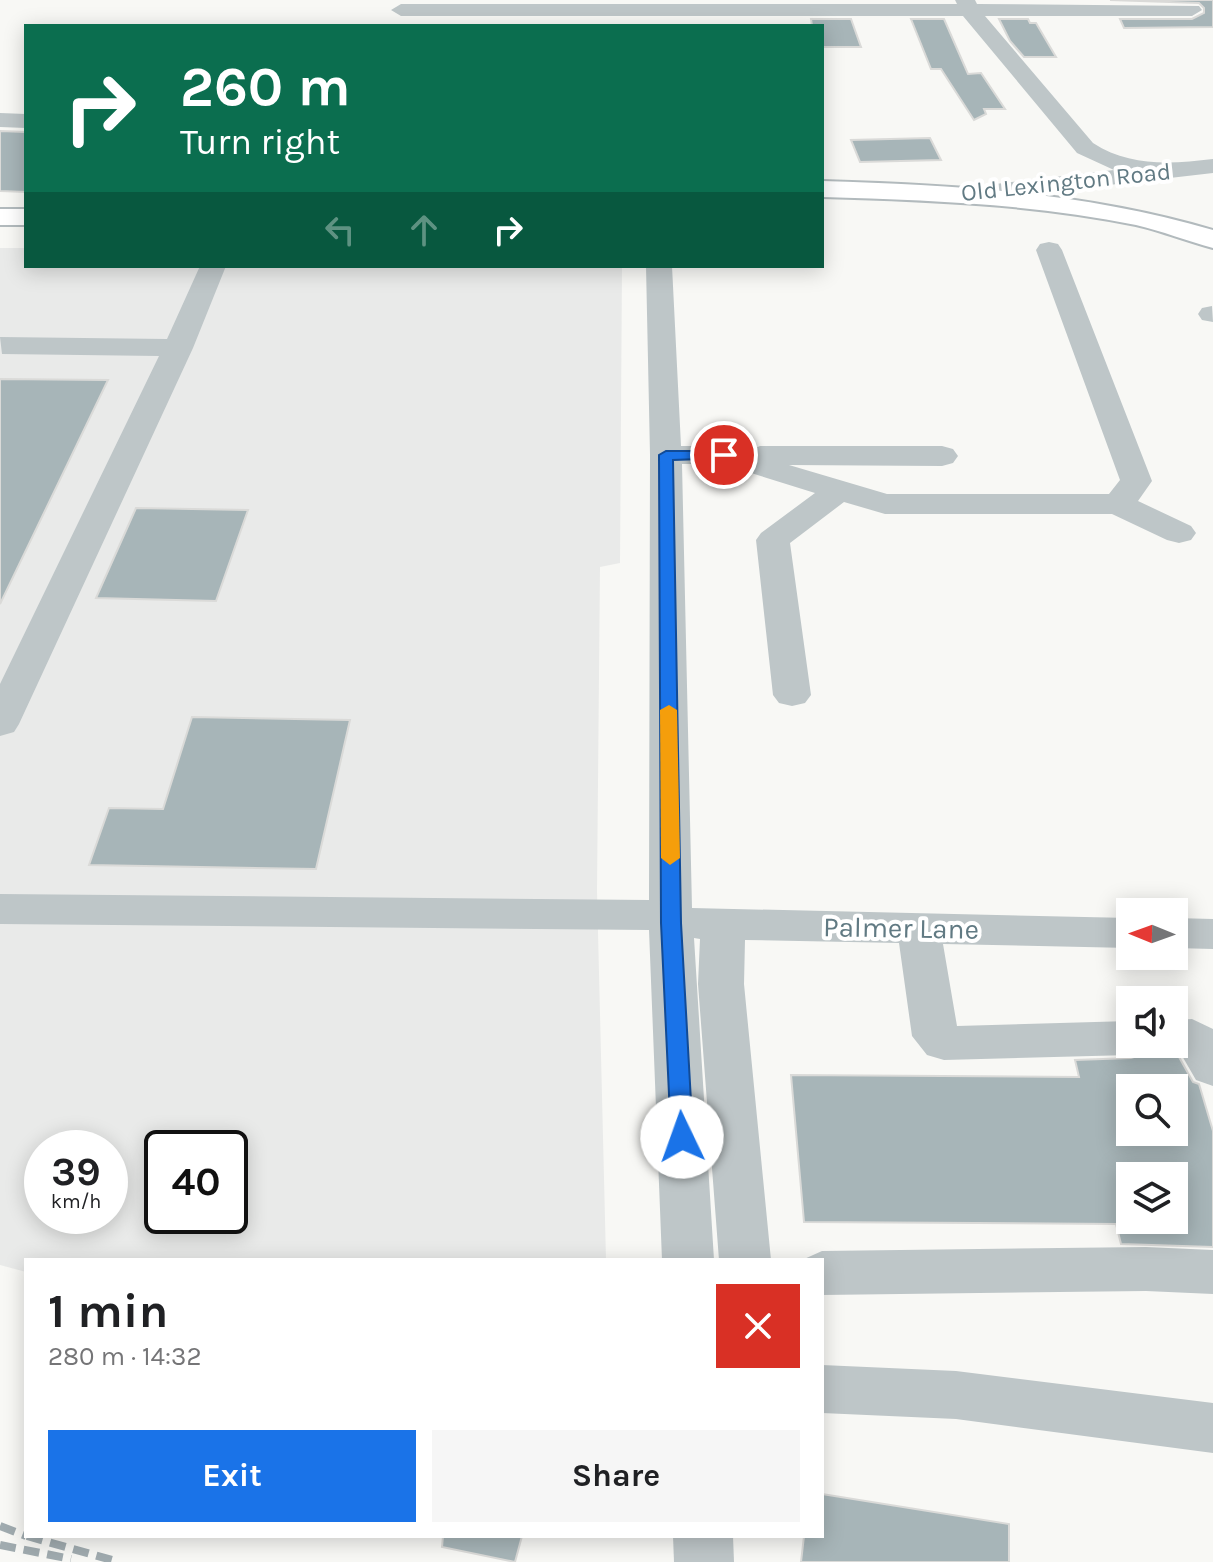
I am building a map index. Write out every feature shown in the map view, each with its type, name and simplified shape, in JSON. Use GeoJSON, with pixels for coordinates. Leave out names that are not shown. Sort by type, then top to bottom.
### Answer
{"type":"FeatureCollection","features":[{"type":"Feature","properties":{"kind":"main road","name":"Old Lexington Road"},"geometry":{"type":"LineString","coordinates":[[824,189],[962,195]]}},
{"type":"Feature","properties":{"kind":"main road"},"geometry":{"type":"LineString","coordinates":[[962,195],[1098,210],[1142,218],[1213,239],[1144,235],[986,216],[824,211],[890,207],[962,195]]}},
{"type":"Feature","properties":{"kind":"street"},"geometry":{"type":"LineString","coordinates":[[968,5],[1085,148],[1094,168]]}},
{"type":"Feature","properties":{"kind":"street"},"geometry":{"type":"LineString","coordinates":[[400,12],[782,12],[968,5],[1188,5]]}},
{"type":"Feature","properties":{"kind":"street"},"geometry":{"type":"LineString","coordinates":[[0,120],[24,121]]}},
{"type":"Feature","properties":{"kind":"street","name":"Old Lexington Road"},"geometry":{"type":"LineString","coordinates":[[962,195],[1094,168],[1167,170],[1213,166]]}},
{"type":"Feature","properties":{"kind":"street"},"geometry":{"type":"LineString","coordinates":[[1049,250],[1136,481],[1118,504]]}},
{"type":"Feature","properties":{"kind":"street"},"geometry":{"type":"LineString","coordinates":[[0,724],[179,348],[212,268]]}},
{"type":"Feature","properties":{"kind":"street"},"geometry":{"type":"LineString","coordinates":[[659,268],[666,455],[671,919],[688,1258]]}},
{"type":"Feature","properties":{"kind":"street"},"geometry":{"type":"LineString","coordinates":[[2,345],[179,348]]}},
{"type":"Feature","properties":{"kind":"street"},"geometry":{"type":"LineString","coordinates":[[666,455],[942,456]]}},
{"type":"Feature","properties":{"kind":"street"},"geometry":{"type":"LineString","coordinates":[[724,455],[837,492],[885,504],[1118,504],[1179,533]]}},
{"type":"Feature","properties":{"kind":"street"},"geometry":{"type":"LineString","coordinates":[[792,695],[773,540],[837,492]]}},
{"type":"Feature","properties":{"kind":"street","name":"Palmer Lane"},"geometry":{"type":"LineString","coordinates":[[0,909],[671,919],[723,924],[1116,933]]}},
{"type":"Feature","properties":{"kind":"street"},"geometry":{"type":"LineString","coordinates":[[723,924],[721,984],[745,1258]]}},
{"type":"Feature","properties":{"kind":"street"},"geometry":{"type":"LineString","coordinates":[[919,928],[935,1036],[944,1043],[1116,1038]]}},
{"type":"Feature","properties":{"kind":"street"},"geometry":{"type":"LineString","coordinates":[[1188,933],[1213,934]]}},
{"type":"Feature","properties":{"kind":"street"},"geometry":{"type":"LineString","coordinates":[[1188,1036],[1192,1036],[1208,1053],[1213,1068]]}},
{"type":"Feature","properties":{"kind":"street"},"geometry":{"type":"LineString","coordinates":[[824,1273],[1146,1269],[1213,1272]]}},
{"type":"Feature","properties":{"kind":"street"},"geometry":{"type":"LineString","coordinates":[[824,1389],[956,1395],[1213,1428]]}},
{"type":"Feature","properties":{"kind":"street"},"geometry":{"type":"LineString","coordinates":[[703,1538],[704,1562]]}},
{"type":"Feature","properties":{"kind":"shaded area"},"geometry":{"type":"Polygon","coordinates":[[[0,248],[24,248],[24,268],[622,268],[620,563],[600,567],[597,891],[606,1258],[24,1258],[24,1271],[0,1265],[0,248]]]}},
{"type":"Feature","properties":{"kind":"building"},"geometry":{"type":"Polygon","coordinates":[[[1110,0],[1213,0],[1213,27],[1124,28],[1120,19],[1192,19],[1204,13],[1204,8],[1199,3],[1110,0]]]}},
{"type":"Feature","properties":{"kind":"building"},"geometry":{"type":"Polygon","coordinates":[[[811,19],[851,19],[861,47],[824,47],[824,24],[812,24],[811,19]]]}},
{"type":"Feature","properties":{"kind":"building"},"geometry":{"type":"Polygon","coordinates":[[[911,19],[944,19],[968,74],[981,73],[1005,109],[984,109],[986,114],[974,120],[941,69],[931,69],[911,19]]]}},
{"type":"Feature","properties":{"kind":"building"},"geometry":{"type":"Polygon","coordinates":[[[999,19],[1028,19],[1030,23],[1036,23],[1056,57],[1024,57],[1010,41],[999,19]]]}},
{"type":"Feature","properties":{"kind":"building"},"geometry":{"type":"Polygon","coordinates":[[[0,131],[24,132],[24,192],[0,191],[0,131]]]}},
{"type":"Feature","properties":{"kind":"building"},"geometry":{"type":"Polygon","coordinates":[[[930,138],[941,160],[860,162],[851,140],[930,138]]]}},
{"type":"Feature","properties":{"kind":"building"},"geometry":{"type":"Polygon","coordinates":[[[0,379],[108,380],[0,604],[0,379]]]}},
{"type":"Feature","properties":{"kind":"building"},"geometry":{"type":"Polygon","coordinates":[[[136,508],[248,510],[216,601],[96,598],[136,508]]]}},
{"type":"Feature","properties":{"kind":"building"},"geometry":{"type":"Polygon","coordinates":[[[192,717],[350,720],[316,869],[89,865],[109,808],[163,809],[192,717]]]}},
{"type":"Feature","properties":{"kind":"building"},"geometry":{"type":"Polygon","coordinates":[[[1180,1058],[1193,1082],[1199,1084],[1213,1131],[1213,1247],[1121,1244],[1118,1234],[1188,1234],[1188,1162],[1116,1162],[1116,1224],[804,1222],[791,1075],[1079,1077],[1075,1060],[1180,1058]]]}},
{"type":"Feature","properties":{"kind":"building"},"geometry":{"type":"Polygon","coordinates":[[[824,1494],[1009,1524],[1009,1562],[801,1562],[804,1538],[824,1538],[824,1494]]]}},
{"type":"Feature","properties":{"kind":"building"},"geometry":{"type":"Polygon","coordinates":[[[443,1538],[521,1538],[515,1562],[442,1547],[443,1538]]]}},
{"type":"Feature","properties":{"kind":"railway"},"geometry":{"type":"LineString","coordinates":[[0,1526],[24,1535]]}},
{"type":"Feature","properties":{"kind":"railway"},"geometry":{"type":"LineString","coordinates":[[34,1538],[119,1562]]}},
{"type":"Feature","properties":{"kind":"railway"},"geometry":{"type":"LineString","coordinates":[[0,1545],[71,1559]]}},
{"type":"Feature","properties":{"kind":"slow traffic"},"geometry":{"type":"LineString","coordinates":[[669,710],[670,858]]}},
{"type":"Feature","properties":{"kind":"route"},"geometry":{"type":"LineString","coordinates":[[682,1137],[671,923],[666,455],[724,455]]}}]}
